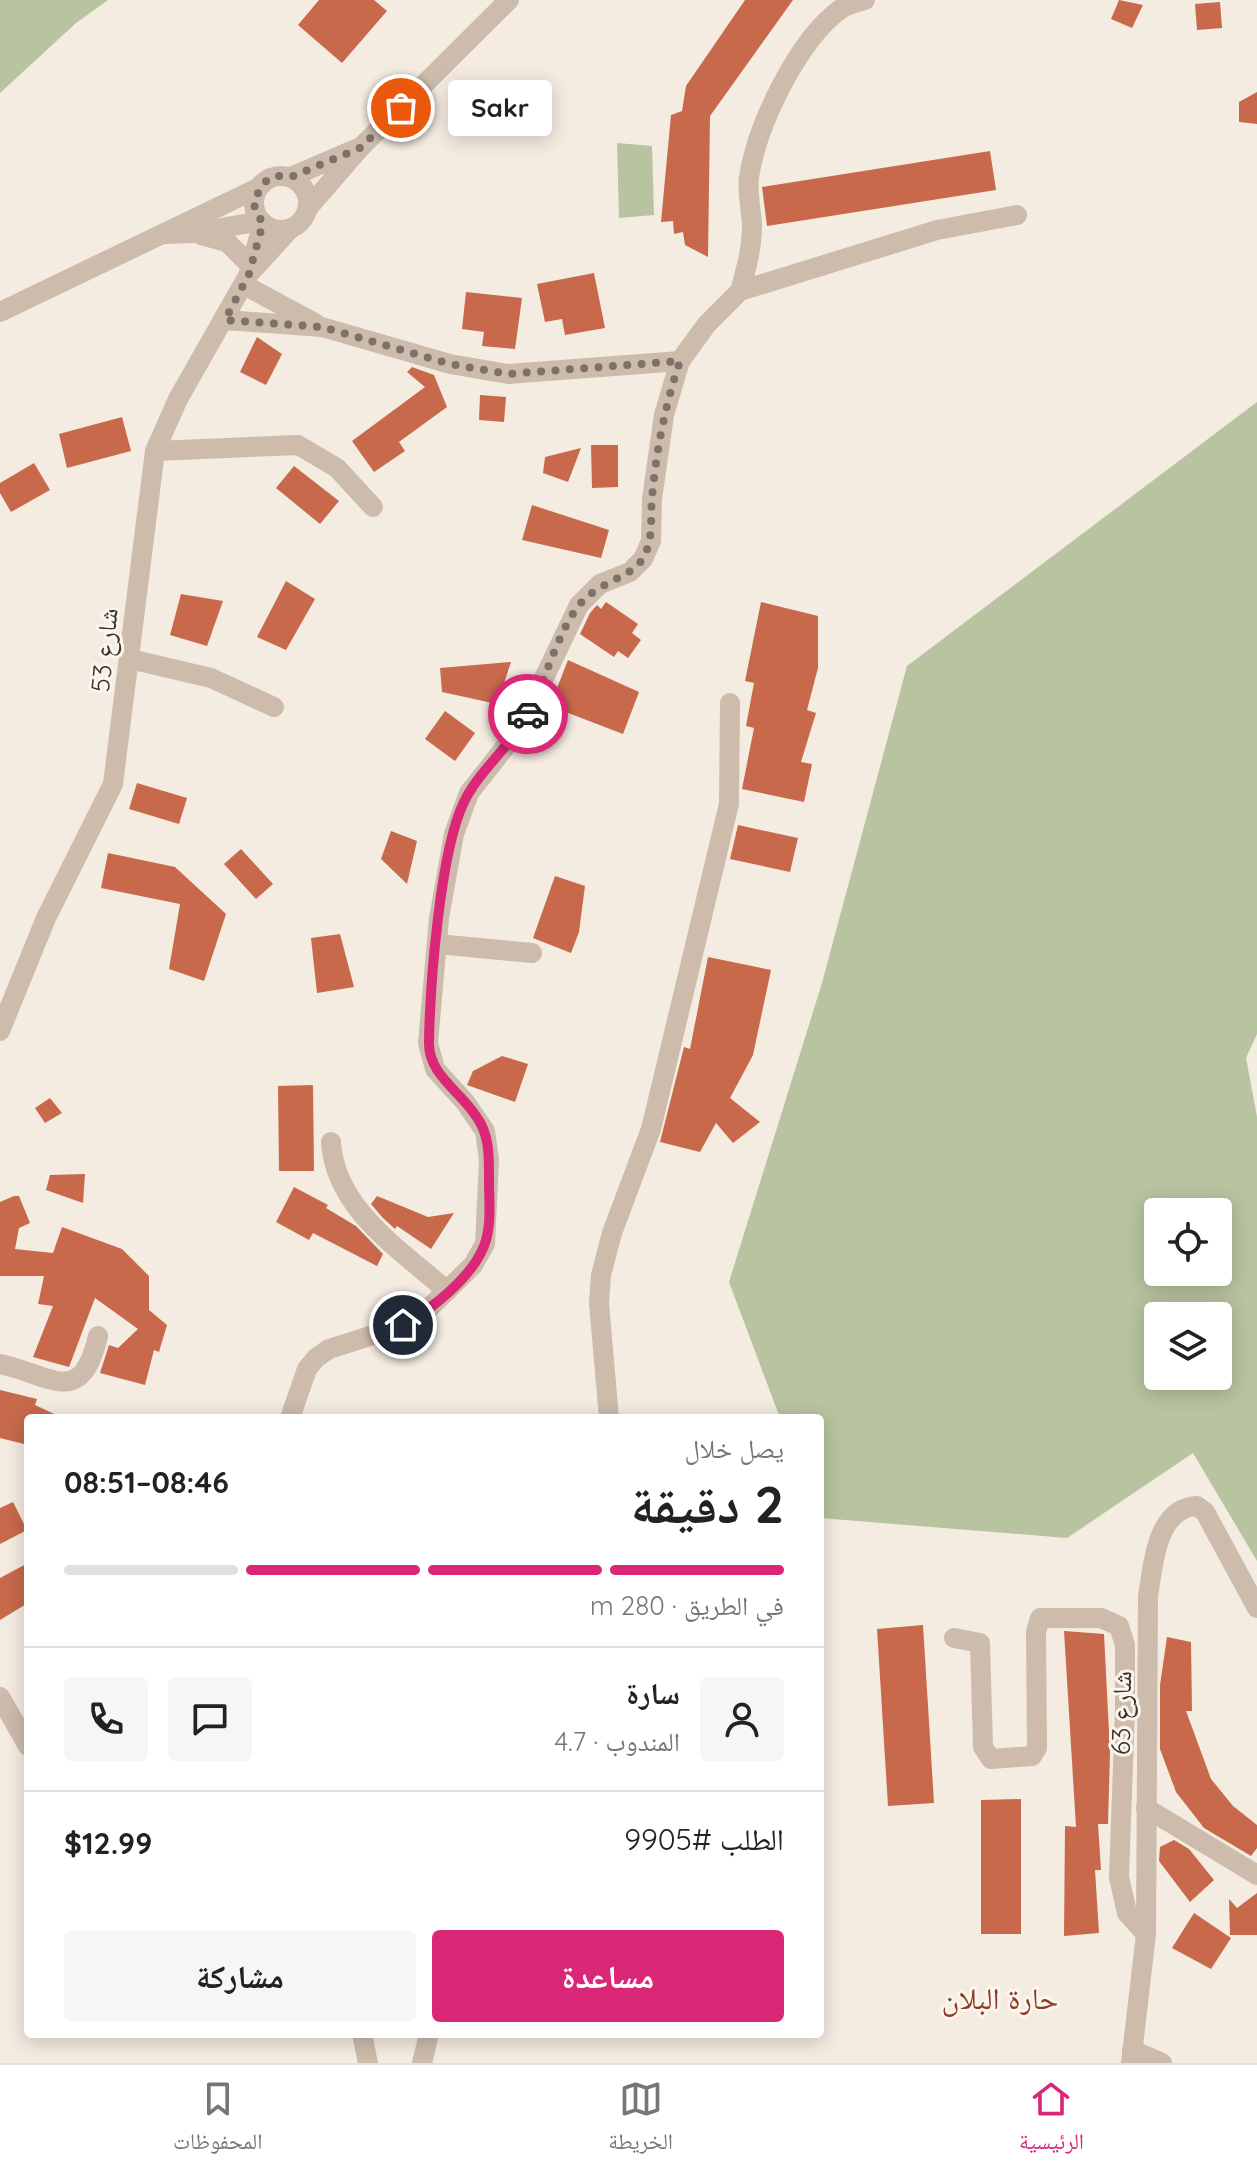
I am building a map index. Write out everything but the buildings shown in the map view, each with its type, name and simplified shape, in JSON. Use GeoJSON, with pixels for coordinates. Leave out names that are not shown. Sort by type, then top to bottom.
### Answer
{"type":"FeatureCollection","features":[{"type":"Feature","properties":{"kind":"street"},"geometry":{"type":"LineString","coordinates":[[740,291],[752,228],[748,181],[755,145],[772,106],[819,31],[844,7],[865,0]]}},
{"type":"Feature","properties":{"kind":"street"},"geometry":{"type":"LineString","coordinates":[[308,208],[360,148],[503,2]]}},
{"type":"Feature","properties":{"kind":"street"},"geometry":{"type":"LineString","coordinates":[[0,312],[166,234],[189,219],[258,188],[267,180],[279,176],[291,177],[360,148]]}},
{"type":"Feature","properties":{"kind":"street"},"geometry":{"type":"LineString","coordinates":[[247,274],[305,217],[308,195],[302,185],[291,177]]}},
{"type":"Feature","properties":{"kind":"street"},"geometry":{"type":"LineString","coordinates":[[258,188],[255,211],[262,222],[271,228],[290,229]]}},
{"type":"Feature","properties":{"kind":"street"},"geometry":{"type":"LineString","coordinates":[[291,1414],[307,1369],[316,1358],[329,1349],[403,1325],[422,1315],[473,1265],[485,1244],[489,1160],[481,1123],[435,1069],[430,1056],[437,944],[454,834],[469,793],[520,728],[579,605],[600,584],[637,567],[647,550],[660,440],[680,361],[707,324],[740,291],[937,230],[1017,215]]}},
{"type":"Feature","properties":{"kind":"street"},"geometry":{"type":"LineString","coordinates":[[166,234],[262,222]]}},
{"type":"Feature","properties":{"kind":"street"},"geometry":{"type":"LineString","coordinates":[[247,274],[262,222]]}},
{"type":"Feature","properties":{"kind":"street"},"geometry":{"type":"LineString","coordinates":[[193,233],[227,242],[240,250],[247,274],[322,327]]}},
{"type":"Feature","properties":{"kind":"street","name":"شارع 53"},"geometry":{"type":"LineString","coordinates":[[0,1031],[46,918],[113,784],[155,451],[184,388],[225,320],[247,274]]}},
{"type":"Feature","properties":{"kind":"street"},"geometry":{"type":"LineString","coordinates":[[225,320],[322,327],[450,364],[508,374],[680,361]]}},
{"type":"Feature","properties":{"kind":"street"},"geometry":{"type":"LineString","coordinates":[[155,451],[298,445],[337,468],[373,507]]}},
{"type":"Feature","properties":{"kind":"street"},"geometry":{"type":"LineString","coordinates":[[130,659],[211,678],[274,707]]}},
{"type":"Feature","properties":{"kind":"street"},"geometry":{"type":"LineString","coordinates":[[609,1414],[599,1303],[601,1275],[612,1233],[651,1129],[729,804],[730,703]]}},
{"type":"Feature","properties":{"kind":"street"},"geometry":{"type":"LineString","coordinates":[[437,944],[532,953]]}},
{"type":"Feature","properties":{"kind":"street"},"geometry":{"type":"LineString","coordinates":[[331,1142],[332,1166],[362,1214],[447,1291]]}},
{"type":"Feature","properties":{"kind":"street"},"geometry":{"type":"LineString","coordinates":[[0,1364],[55,1383],[71,1382],[87,1369],[98,1336]]}},
{"type":"Feature","properties":{"kind":"street","name":"شارع 63"},"geometry":{"type":"LineString","coordinates":[[1132,2056],[1146,1934],[1148,1597],[1157,1547],[1169,1519],[1178,1509],[1197,1506],[1205,1512],[1257,1608]]}},
{"type":"Feature","properties":{"kind":"street"},"geometry":{"type":"LineString","coordinates":[[954,1638],[980,1643],[983,1747],[991,1759],[1004,1760],[1032,1756],[1037,1748],[1036,1632],[1040,1618],[1101,1618],[1119,1626],[1125,1645],[1125,1710],[1119,1877],[1127,1913],[1146,1934]]}},
{"type":"Feature","properties":{"kind":"street"},"geometry":{"type":"LineString","coordinates":[[3,1702],[24,1721]]}},
{"type":"Feature","properties":{"kind":"street"},"geometry":{"type":"LineString","coordinates":[[3,1702],[24,1739]]}},
{"type":"Feature","properties":{"kind":"street"},"geometry":{"type":"LineString","coordinates":[[1146,1808],[1257,1875]]}},
{"type":"Feature","properties":{"kind":"street"},"geometry":{"type":"LineString","coordinates":[[363,2038],[368,2063]]}},
{"type":"Feature","properties":{"kind":"street"},"geometry":{"type":"LineString","coordinates":[[422,2063],[428,2038]]}},
{"type":"Feature","properties":{"kind":"street"},"geometry":{"type":"LineString","coordinates":[[1132,2056],[1162,2063]]}},
{"type":"Feature","properties":{"kind":"green space"},"geometry":{"type":"Polygon","coordinates":[[[0,0],[108,0],[76,23],[0,93],[0,0]]]}},
{"type":"Feature","properties":{"kind":"green space"},"geometry":{"type":"Polygon","coordinates":[[[617,143],[652,146],[654,215],[619,218],[617,143]]]}},
{"type":"Feature","properties":{"kind":"green space"},"geometry":{"type":"Polygon","coordinates":[[[1257,402],[1257,1034],[1246,1058],[1257,1117],[1257,1561],[1193,1453],[1067,1538],[824,1518],[824,1414],[778,1414],[729,1282],[822,983],[907,666],[1257,402]]]}},
{"type":"Feature","properties":{"kind":"way so far"},"geometry":{"type":"LineString","coordinates":[[401,108],[360,148],[291,177],[279,176],[267,180],[258,188],[254,199],[255,211],[263,223],[249,264],[249,274],[225,320],[322,327],[450,364],[508,374],[680,361],[664,415],[652,499],[651,541],[637,567],[600,584],[579,605],[528,714]]}},
{"type":"Feature","properties":{"kind":"place","name":"Sakr"},"geometry":{"type":"Point","coordinates":[401,108]}},
{"type":"Feature","properties":{"kind":"district","name":"حارة البلان"},"geometry":{"type":"Point","coordinates":[1000,1998]}},
{"type":"Feature","properties":{"kind":"route"},"geometry":{"type":"LineString","coordinates":[[403,1325],[422,1315],[473,1265],[485,1244],[488,1231],[489,1160],[485,1131],[477,1116],[435,1069],[428,1043],[441,903],[459,814],[469,793],[510,745],[528,714]]}}]}
